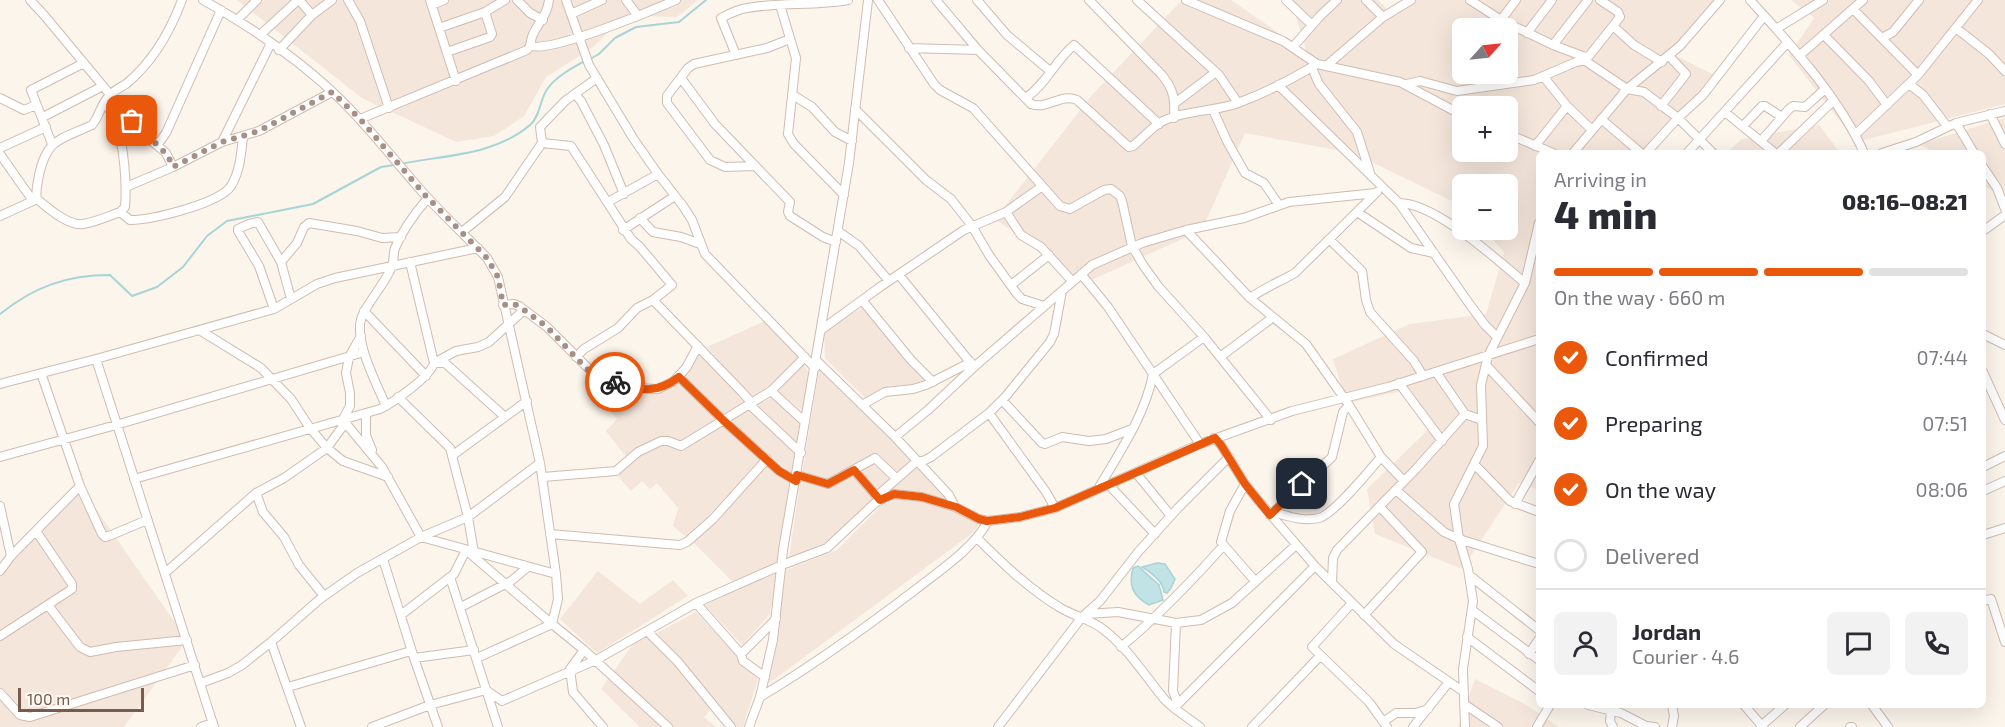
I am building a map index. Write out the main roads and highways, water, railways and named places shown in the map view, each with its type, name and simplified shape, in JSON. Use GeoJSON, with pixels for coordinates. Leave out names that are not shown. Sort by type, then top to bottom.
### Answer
{"type":"FeatureCollection","features":[{"type":"Feature","properties":{"kind":"water"},"geometry":{"type":"Polygon","coordinates":[[[1157,563],[1165,564],[1175,579],[1167,593],[1164,592],[1162,584],[1142,567],[1157,563]]]}},
{"type":"Feature","properties":{"kind":"water"},"geometry":{"type":"Polygon","coordinates":[[[1138,566],[1159,585],[1163,600],[1149,605],[1133,590],[1131,580],[1133,568],[1138,566]]]}},
{"type":"Feature","properties":{"kind":"waterway"},"geometry":{"type":"LineString","coordinates":[[590,59],[599,54],[615,38],[636,27],[679,22],[706,0]]}},
{"type":"Feature","properties":{"kind":"waterway"},"geometry":{"type":"LineString","coordinates":[[400,164],[485,149],[516,135],[533,122],[545,92],[552,84],[585,61]]}},
{"type":"Feature","properties":{"kind":"waterway"},"geometry":{"type":"LineString","coordinates":[[0,314],[38,290],[79,277],[110,275],[132,296],[157,287],[183,267],[207,236],[227,221],[313,204],[381,167],[394,165]]}}]}
